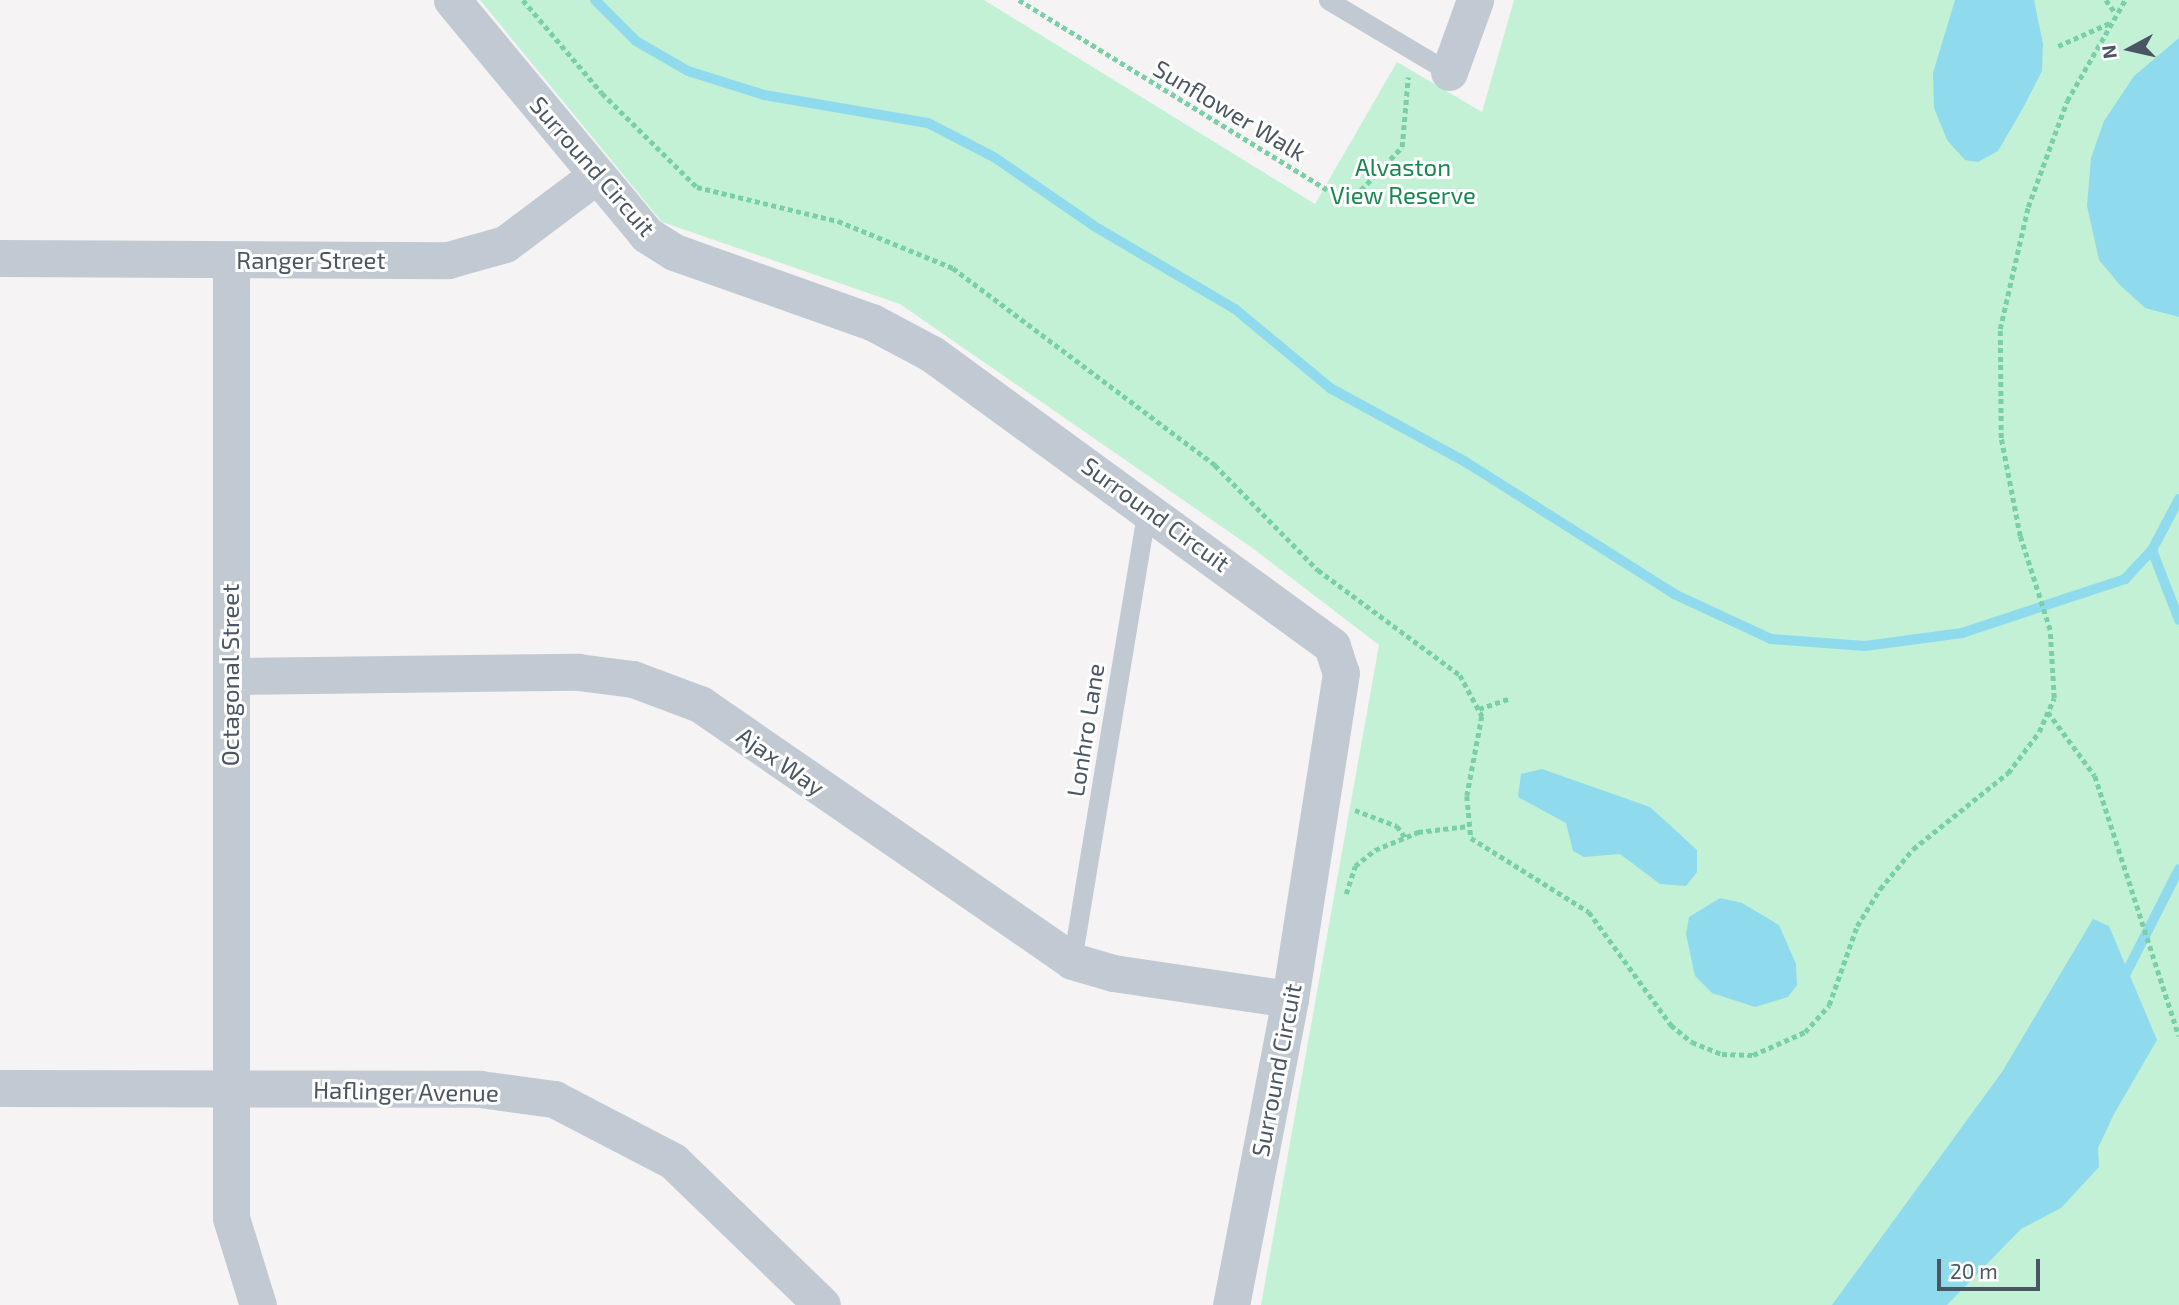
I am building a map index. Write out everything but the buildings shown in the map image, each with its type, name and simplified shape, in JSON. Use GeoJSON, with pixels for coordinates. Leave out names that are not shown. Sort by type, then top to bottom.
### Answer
{"type":"FeatureCollection","features":[{"type":"Feature","properties":{"kind":"street","name":"Surround Circuit"},"geometry":{"type":"LineString","coordinates":[[452,0],[647,235],[674,252],[872,322],[932,354],[1147,506],[1332,646],[1341,673],[1290,999],[1231,1305]]}},
{"type":"Feature","properties":{"kind":"street"},"geometry":{"type":"LineString","coordinates":[[1449,72],[1475,0]]}},
{"type":"Feature","properties":{"kind":"street","name":"Ranger Street"},"geometry":{"type":"LineString","coordinates":[[0,258],[449,260],[479,253],[527,229],[597,175]]}},
{"type":"Feature","properties":{"kind":"street","name":"Octagonal Street"},"geometry":{"type":"LineString","coordinates":[[229,1089],[231,260]]}},
{"type":"Feature","properties":{"kind":"street","name":"Ajax Way"},"geometry":{"type":"LineString","coordinates":[[230,677],[578,672],[634,679],[700,704],[1072,961],[1113,973],[1290,999]]}},
{"type":"Feature","properties":{"kind":"street","name":"Haflinger Avenue"},"geometry":{"type":"LineString","coordinates":[[0,1088],[480,1089],[554,1099],[673,1161],[822,1305]]}},
{"type":"Feature","properties":{"kind":"street"},"geometry":{"type":"LineString","coordinates":[[229,1089],[230,1218],[258,1305]]}},
{"type":"Feature","properties":{"kind":"lane"},"geometry":{"type":"LineString","coordinates":[[1328,0],[1449,72]]}},
{"type":"Feature","properties":{"kind":"lane","name":"Lonhro Lane"},"geometry":{"type":"LineString","coordinates":[[1072,961],[1147,506]]}},
{"type":"Feature","properties":{"kind":"path"},"geometry":{"type":"LineString","coordinates":[[523,0],[602,93],[697,187],[860,228],[953,268],[1215,465],[1318,570],[1460,676],[1479,709],[1483,736],[1467,796],[1469,825],[1482,849],[1590,912],[1671,1025],[1692,1042],[1722,1054],[1753,1055],[1797,1037],[1821,1014],[1880,889],[1913,849],[2008,773],[2048,712],[2055,661],[2001,438],[2000,328],[2028,207],[2067,101],[2125,0]]}},
{"type":"Feature","properties":{"kind":"path","name":"Sunflower Walk"},"geometry":{"type":"LineString","coordinates":[[1019,0],[1342,199],[1355,196],[1402,147],[1413,51]]}},
{"type":"Feature","properties":{"kind":"path"},"geometry":{"type":"LineString","coordinates":[[2106,0],[2116,15]]}},
{"type":"Feature","properties":{"kind":"path"},"geometry":{"type":"LineString","coordinates":[[2059,46],[2111,22]]}},
{"type":"Feature","properties":{"kind":"path"},"geometry":{"type":"LineString","coordinates":[[1479,709],[1508,699]]}},
{"type":"Feature","properties":{"kind":"path"},"geometry":{"type":"LineString","coordinates":[[2048,712],[2095,776],[2179,1036]]}},
{"type":"Feature","properties":{"kind":"path"},"geometry":{"type":"LineString","coordinates":[[1320,802],[1377,815],[1405,837]]}},
{"type":"Feature","properties":{"kind":"path"},"geometry":{"type":"LineString","coordinates":[[1343,908],[1354,866],[1405,837],[1469,825]]}},
{"type":"Feature","properties":{"kind":"green space","name":"Alvaston View Reserve"},"geometry":{"type":"Polygon","coordinates":[[[480,0],[984,0],[1315,204],[1397,62],[1482,112],[1514,0],[2179,0],[2179,1305],[1261,1305],[1379,645],[1251,547],[900,304],[662,222],[480,0]]]}},
{"type":"Feature","properties":{"kind":"water"},"geometry":{"type":"Polygon","coordinates":[[[1955,0],[2034,0],[2043,44],[2042,71],[2023,108],[1998,151],[1978,162],[1965,160],[1947,140],[1934,108],[1933,73],[1955,0]]]}},
{"type":"Feature","properties":{"kind":"water"},"geometry":{"type":"Polygon","coordinates":[[[2179,38],[2179,317],[2145,308],[2119,284],[2099,260],[2087,206],[2091,158],[2104,121],[2134,76],[2179,38]]]}},
{"type":"Feature","properties":{"kind":"water"},"geometry":{"type":"Polygon","coordinates":[[[1542,769],[1650,807],[1697,850],[1697,872],[1686,886],[1660,884],[1620,854],[1584,857],[1573,851],[1566,823],[1518,797],[1521,774],[1542,769]]]}},
{"type":"Feature","properties":{"kind":"water"},"geometry":{"type":"Polygon","coordinates":[[[1720,898],[1742,903],[1779,925],[1796,964],[1797,985],[1788,997],[1755,1007],[1712,993],[1695,976],[1686,934],[1689,917],[1720,898]]]}},
{"type":"Feature","properties":{"kind":"water"},"geometry":{"type":"Polygon","coordinates":[[[2093,919],[2109,926],[2157,1040],[2114,1114],[2098,1148],[2099,1167],[2061,1208],[2021,1229],[1947,1305],[1832,1305],[2002,1072],[2093,919]]]}},
{"type":"Feature","properties":{"kind":"waterway"},"geometry":{"type":"LineString","coordinates":[[595,0],[636,41],[688,71],[764,95],[928,123],[994,157],[1094,226],[1235,309],[1330,388],[1464,461],[1674,594],[1771,639],[1865,646],[1962,633],[2125,579],[2152,550],[2179,499]]}},
{"type":"Feature","properties":{"kind":"waterway"},"geometry":{"type":"LineString","coordinates":[[2152,550],[2179,620]]}},
{"type":"Feature","properties":{"kind":"waterway"},"geometry":{"type":"LineString","coordinates":[[2121,983],[2179,869]]}}]}
